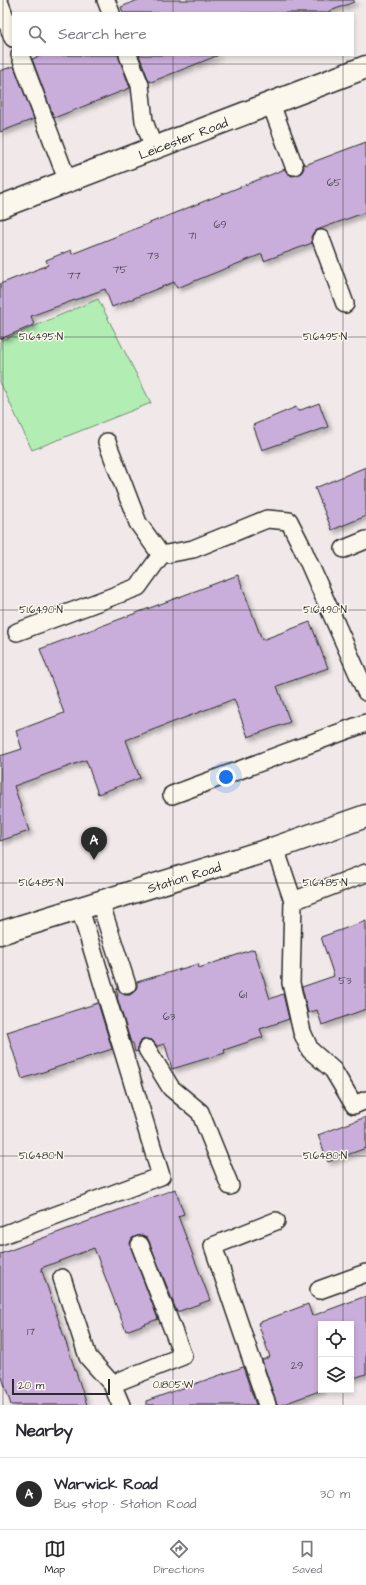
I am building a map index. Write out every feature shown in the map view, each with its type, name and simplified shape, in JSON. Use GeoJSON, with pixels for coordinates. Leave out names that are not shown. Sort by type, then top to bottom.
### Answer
{"type":"FeatureCollection","features":[{"type":"Feature","properties":{"kind":"street","name":"Leicester Road"},"geometry":{"type":"LineString","coordinates":[[0,207],[366,67]]}},
{"type":"Feature","properties":{"kind":"street","name":"Station Road"},"geometry":{"type":"LineString","coordinates":[[0,933],[275,848],[366,816]]}},
{"type":"Feature","properties":{"kind":"lane"},"geometry":{"type":"LineString","coordinates":[[106,0],[111,12]]}},
{"type":"Feature","properties":{"kind":"lane"},"geometry":{"type":"LineString","coordinates":[[0,4],[12,35]]}},
{"type":"Feature","properties":{"kind":"lane"},"geometry":{"type":"LineString","coordinates":[[20,56],[68,182]]}},
{"type":"Feature","properties":{"kind":"lane"},"geometry":{"type":"LineString","coordinates":[[128,56],[140,85],[144,122],[154,149]]}},
{"type":"Feature","properties":{"kind":"lane"},"geometry":{"type":"LineString","coordinates":[[271,104],[294,166]]}},
{"type":"Feature","properties":{"kind":"lane"},"geometry":{"type":"LineString","coordinates":[[321,239],[345,304]]}},
{"type":"Feature","properties":{"kind":"lane"},"geometry":{"type":"LineString","coordinates":[[107,442],[138,523],[161,554]]}},
{"type":"Feature","properties":{"kind":"lane"},"geometry":{"type":"LineString","coordinates":[[17,632],[138,587],[161,554],[193,549],[267,519],[289,521],[366,692]]}},
{"type":"Feature","properties":{"kind":"lane"},"geometry":{"type":"LineString","coordinates":[[344,549],[366,540]]}},
{"type":"Feature","properties":{"kind":"lane"},"geometry":{"type":"LineString","coordinates":[[172,795],[366,723]]}},
{"type":"Feature","properties":{"kind":"lane"},"geometry":{"type":"LineString","coordinates":[[275,848],[293,901],[291,983],[302,1032],[310,1050],[333,1070],[354,1105],[366,1100]]}},
{"type":"Feature","properties":{"kind":"lane"},"geometry":{"type":"LineString","coordinates":[[293,901],[366,873]]}},
{"type":"Feature","properties":{"kind":"lane"},"geometry":{"type":"LineString","coordinates":[[100,902],[127,985]]}},
{"type":"Feature","properties":{"kind":"lane"},"geometry":{"type":"LineString","coordinates":[[0,1236],[161,1176],[80,909]]}},
{"type":"Feature","properties":{"kind":"lane"},"geometry":{"type":"LineString","coordinates":[[147,1049],[171,1088],[200,1112],[230,1186]]}},
{"type":"Feature","properties":{"kind":"lane"},"geometry":{"type":"LineString","coordinates":[[267,1405],[213,1246],[276,1221]]}},
{"type":"Feature","properties":{"kind":"lane"},"geometry":{"type":"LineString","coordinates":[[112,1384],[183,1356],[140,1245]]}},
{"type":"Feature","properties":{"kind":"lane"},"geometry":{"type":"LineString","coordinates":[[319,1290],[366,1273]]}},
{"type":"Feature","properties":{"kind":"lane"},"geometry":{"type":"LineString","coordinates":[[62,1278],[88,1357],[112,1384],[121,1405]]}},
{"type":"Feature","properties":{"kind":"green space"},"geometry":{"type":"Polygon","coordinates":[[[98,299],[151,403],[32,450],[0,382],[0,341],[98,299]]]}},
{"type":"Feature","properties":{"kind":"building"},"geometry":{"type":"Polygon","coordinates":[[[138,0],[354,0],[354,2],[328,12],[123,12],[121,7],[138,0]]]}},
{"type":"Feature","properties":{"kind":"building"},"geometry":{"type":"Polygon","coordinates":[[[40,56],[118,56],[130,88],[54,118],[32,59],[40,56]]]}},
{"type":"Feature","properties":{"kind":"building"},"geometry":{"type":"Polygon","coordinates":[[[139,56],[216,56],[151,82],[149,81],[139,56]]]}},
{"type":"Feature","properties":{"kind":"building"},"geometry":{"type":"Polygon","coordinates":[[[14,66],[34,119],[0,132],[0,71],[14,66]]]}},
{"type":"Feature","properties":{"kind":"building"},"geometry":{"type":"Polygon","coordinates":[[[366,142],[366,212],[317,230],[311,237],[312,243],[264,261],[262,254],[177,288],[174,282],[112,307],[105,289],[31,316],[34,325],[0,339],[0,284],[48,265],[46,260],[71,250],[72,254],[285,169],[287,173],[292,176],[298,175],[304,168],[303,162],[305,165],[366,142]]]}},
{"type":"Feature","properties":{"kind":"building"},"geometry":{"type":"Polygon","coordinates":[[[319,403],[328,427],[262,450],[253,425],[296,407],[298,411],[319,403]]]}},
{"type":"Feature","properties":{"kind":"building"},"geometry":{"type":"Polygon","coordinates":[[[366,467],[366,516],[332,530],[315,488],[366,467]]]}},
{"type":"Feature","properties":{"kind":"building"},"geometry":{"type":"Polygon","coordinates":[[[238,575],[262,640],[310,622],[328,668],[277,686],[290,722],[248,737],[234,699],[126,740],[140,778],[98,794],[86,760],[14,786],[29,831],[0,841],[0,756],[22,749],[16,731],[64,713],[40,649],[238,575]]]}},
{"type":"Feature","properties":{"kind":"building"},"geometry":{"type":"Polygon","coordinates":[[[366,921],[366,1009],[322,1025],[317,1010],[308,1013],[302,987],[334,976],[321,937],[366,921]]]}},
{"type":"Feature","properties":{"kind":"building"},"geometry":{"type":"Polygon","coordinates":[[[254,949],[270,999],[283,994],[289,1019],[260,1029],[263,1037],[224,1050],[225,1053],[172,1069],[165,1044],[157,1046],[152,1040],[142,1040],[138,1044],[138,1051],[135,1052],[117,997],[116,989],[118,988],[121,993],[125,995],[130,995],[135,991],[137,982],[198,964],[199,968],[254,949]]]}},
{"type":"Feature","properties":{"kind":"building"},"geometry":{"type":"Polygon","coordinates":[[[98,1003],[112,1049],[22,1079],[7,1032],[98,1003]]]}},
{"type":"Feature","properties":{"kind":"building"},"geometry":{"type":"Polygon","coordinates":[[[366,1117],[366,1148],[328,1162],[318,1135],[366,1117]]]}},
{"type":"Feature","properties":{"kind":"building"},"geometry":{"type":"Polygon","coordinates":[[[175,1189],[184,1214],[178,1216],[210,1300],[177,1312],[149,1241],[147,1237],[142,1235],[132,1238],[130,1243],[158,1319],[126,1331],[94,1248],[41,1268],[87,1405],[11,1405],[0,1371],[0,1254],[175,1189]]]}},
{"type":"Feature","properties":{"kind":"building"},"geometry":{"type":"Polygon","coordinates":[[[366,1296],[366,1374],[354,1378],[354,1321],[318,1321],[318,1391],[281,1405],[277,1405],[262,1360],[270,1357],[258,1323],[308,1304],[312,1316],[366,1296]]]}},
{"type":"Feature","properties":{"kind":"building"},"geometry":{"type":"Polygon","coordinates":[[[243,1367],[256,1405],[146,1405],[146,1401],[243,1367]]]}},
{"type":"Feature","properties":{"kind":"place","name":"Warwick Road"},"geometry":{"type":"Point","coordinates":[94,860]}}]}
